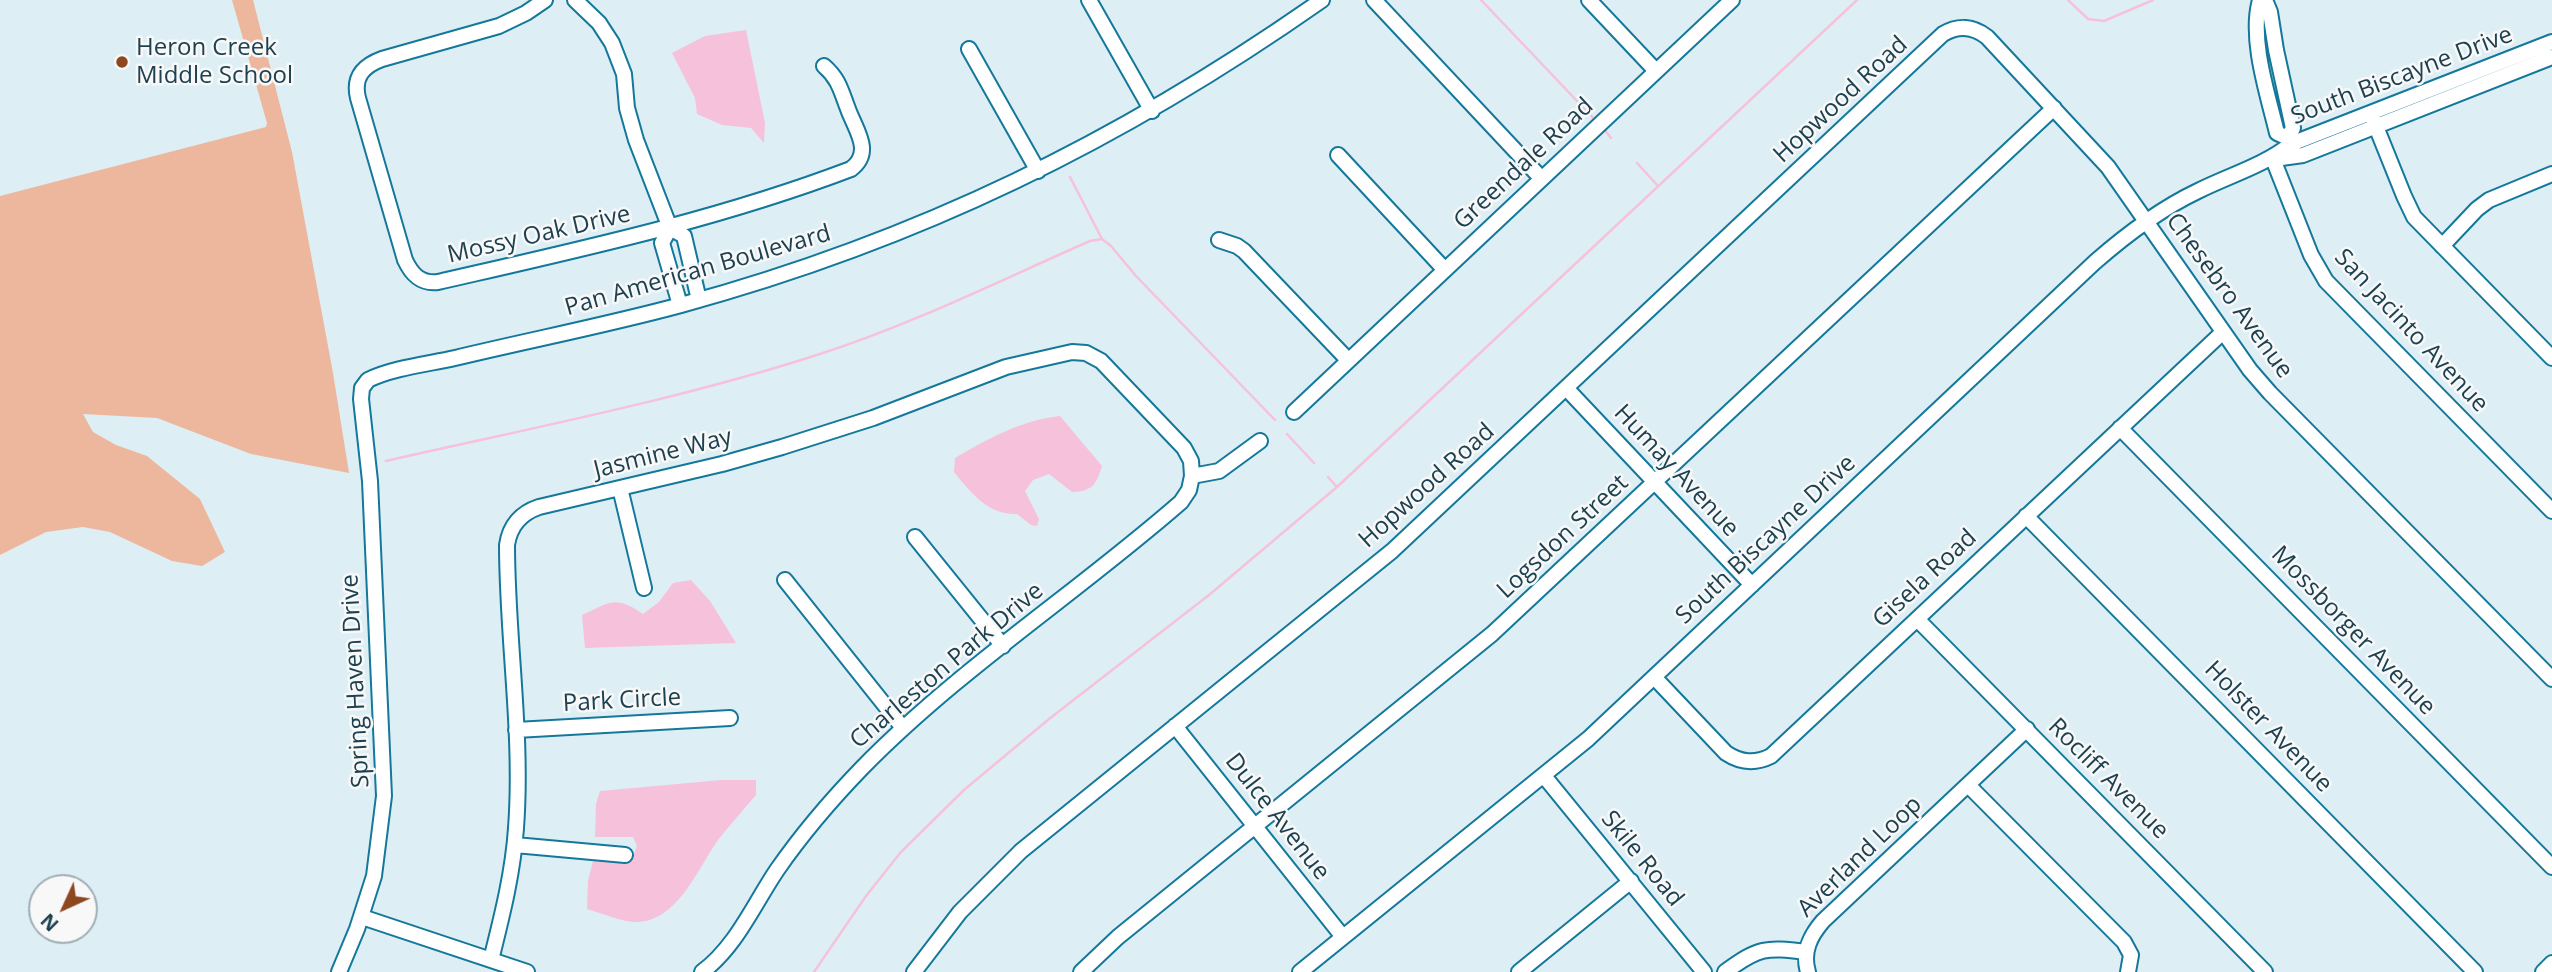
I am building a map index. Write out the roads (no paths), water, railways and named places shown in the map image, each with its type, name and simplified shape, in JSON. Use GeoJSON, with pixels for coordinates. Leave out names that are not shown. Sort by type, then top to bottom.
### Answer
{"type":"FeatureCollection","features":[{"type":"Feature","properties":{"kind":"street","name":"Mossy Oak Drive"},"geometry":{"type":"LineString","coordinates":[[545,0],[510,22],[375,62],[359,74],[356,86],[358,98],[408,268],[419,279],[438,282],[670,228]]}},
{"type":"Feature","properties":{"kind":"street"},"geometry":{"type":"LineString","coordinates":[[575,0],[605,31],[619,57],[631,125],[670,228],[684,236],[699,300]]}},
{"type":"Feature","properties":{"kind":"street"},"geometry":{"type":"LineString","coordinates":[[1089,0],[1152,111]]}},
{"type":"Feature","properties":{"kind":"street","name":"Pan American Boulevard"},"geometry":{"type":"LineString","coordinates":[[365,383],[373,377],[699,300],[787,274],[871,244],[962,207],[1038,171],[1152,111],[1227,65],[1322,0]]}},
{"type":"Feature","properties":{"kind":"street"},"geometry":{"type":"LineString","coordinates":[[1374,0],[1541,178]]}},
{"type":"Feature","properties":{"kind":"street"},"geometry":{"type":"LineString","coordinates":[[1589,0],[1656,71]]}},
{"type":"Feature","properties":{"kind":"street","name":"Greendale Road"},"geometry":{"type":"LineString","coordinates":[[1348,360],[1732,0]]}},
{"type":"Feature","properties":{"kind":"street"},"geometry":{"type":"LineString","coordinates":[[2262,0],[2258,37],[2263,77],[2277,133],[2292,146]]}},
{"type":"Feature","properties":{"kind":"street","name":"Chesebro Avenue"},"geometry":{"type":"LineString","coordinates":[[1964,27],[1987,37],[2108,167],[2250,370],[2270,393],[2552,680]]}},
{"type":"Feature","properties":{"kind":"street","name":"Hopwood Road"},"geometry":{"type":"LineString","coordinates":[[914,972],[960,912],[1021,850],[1392,551],[1943,34],[1964,27]]}},
{"type":"Feature","properties":{"kind":"street","name":"South Biscayne Drive"},"geometry":{"type":"LineString","coordinates":[[1300,972],[1588,739],[2095,262],[2146,220],[2202,189],[2273,159],[2292,146],[2303,155],[2373,120],[2552,42]]}},
{"type":"Feature","properties":{"kind":"street"},"geometry":{"type":"LineString","coordinates":[[969,48],[1038,171]]}},
{"type":"Feature","properties":{"kind":"street","name":"South Biscayne Drive"},"geometry":{"type":"LineString","coordinates":[[2373,120],[2552,57]]}},
{"type":"Feature","properties":{"kind":"street"},"geometry":{"type":"LineString","coordinates":[[680,305],[662,243],[670,228],[771,197],[856,165],[863,148],[860,134],[839,81],[824,66]]}},
{"type":"Feature","properties":{"kind":"street","name":"Logsdon Street"},"geometry":{"type":"LineString","coordinates":[[1081,972],[1118,937],[1492,635],[2054,108]]}},
{"type":"Feature","properties":{"kind":"street"},"geometry":{"type":"LineString","coordinates":[[2373,120],[2409,209],[2552,358]]}},
{"type":"Feature","properties":{"kind":"street"},"geometry":{"type":"LineString","coordinates":[[1338,155],[1445,270]]}},
{"type":"Feature","properties":{"kind":"street","name":"San Jacinto Avenue"},"geometry":{"type":"LineString","coordinates":[[2273,159],[2311,255],[2326,281],[2552,511]]}},
{"type":"Feature","properties":{"kind":"street"},"geometry":{"type":"LineString","coordinates":[[2442,246],[2489,200],[2552,174]]}},
{"type":"Feature","properties":{"kind":"street"},"geometry":{"type":"LineString","coordinates":[[1219,240],[1244,251],[1348,360],[1294,412]]}},
{"type":"Feature","properties":{"kind":"street","name":"Gisela Road"},"geometry":{"type":"LineString","coordinates":[[1654,677],[1726,754],[1741,761],[1759,761],[1775,752],[2223,332]]}},
{"type":"Feature","properties":{"kind":"street","name":"Jasmine Way"},"geometry":{"type":"LineString","coordinates":[[491,960],[507,894],[515,845],[518,783],[507,550],[511,530],[519,518],[530,510],[782,447],[873,418],[1006,367],[1076,352],[1101,361],[1180,443],[1191,460],[1192,475]]}},
{"type":"Feature","properties":{"kind":"street","name":"Spring Haven Drive"},"geometry":{"type":"LineString","coordinates":[[339,972],[362,916],[379,850],[384,796],[370,481],[361,400],[365,383]]}},
{"type":"Feature","properties":{"kind":"street","name":"Humay Avenue"},"geometry":{"type":"LineString","coordinates":[[1566,388],[1752,585]]}},
{"type":"Feature","properties":{"kind":"street","name":"Mossborger Avenue"},"geometry":{"type":"LineString","coordinates":[[2120,428],[2552,867]]}},
{"type":"Feature","properties":{"kind":"street"},"geometry":{"type":"LineString","coordinates":[[1192,475],[1219,471],[1260,441]]}},
{"type":"Feature","properties":{"kind":"street","name":"Charleston Park Drive"},"geometry":{"type":"LineString","coordinates":[[702,972],[727,947],[780,866],[851,779],[903,728],[1181,502],[1189,490],[1192,475]]}},
{"type":"Feature","properties":{"kind":"street"},"geometry":{"type":"LineString","coordinates":[[620,488],[644,588]]}},
{"type":"Feature","properties":{"kind":"street","name":"Holster Avenue"},"geometry":{"type":"LineString","coordinates":[[2026,516],[2475,972]]}},
{"type":"Feature","properties":{"kind":"street"},"geometry":{"type":"LineString","coordinates":[[915,537],[1003,646]]}},
{"type":"Feature","properties":{"kind":"street"},"geometry":{"type":"LineString","coordinates":[[785,580],[903,728]]}},
{"type":"Feature","properties":{"kind":"street","name":"Rocliff Avenue"},"geometry":{"type":"LineString","coordinates":[[1917,619],[2265,972]]}},
{"type":"Feature","properties":{"kind":"street","name":"Park Circle"},"geometry":{"type":"LineString","coordinates":[[516,730],[730,718]]}},
{"type":"Feature","properties":{"kind":"street","name":"Dulce Avenue"},"geometry":{"type":"LineString","coordinates":[[1175,726],[1343,937]]}},
{"type":"Feature","properties":{"kind":"street","name":"Averland Loop"},"geometry":{"type":"LineString","coordinates":[[1808,972],[1805,960],[1810,937],[1823,921],[2027,729]]}},
{"type":"Feature","properties":{"kind":"street","name":"Skile Road"},"geometry":{"type":"LineString","coordinates":[[1544,776],[1704,972]]}},
{"type":"Feature","properties":{"kind":"street"},"geometry":{"type":"LineString","coordinates":[[1968,785],[2124,942],[2131,955],[2128,972]]}},
{"type":"Feature","properties":{"kind":"street"},"geometry":{"type":"LineString","coordinates":[[515,845],[625,855]]}},
{"type":"Feature","properties":{"kind":"street"},"geometry":{"type":"LineString","coordinates":[[1519,972],[1631,881]]}},
{"type":"Feature","properties":{"kind":"street"},"geometry":{"type":"LineString","coordinates":[[362,916],[527,972]]}},
{"type":"Feature","properties":{"kind":"street"},"geometry":{"type":"LineString","coordinates":[[1725,972],[1745,957],[1763,949],[1806,952]]}},
{"type":"Feature","properties":{"kind":"street"},"geometry":{"type":"LineString","coordinates":[[2543,972],[2552,963]]}},
{"type":"Feature","properties":{"kind":"waterway"},"geometry":{"type":"LineString","coordinates":[[1481,0],[1597,122]]}},
{"type":"Feature","properties":{"kind":"waterway"},"geometry":{"type":"LineString","coordinates":[[814,972],[866,896],[901,852],[964,790],[1049,719],[1209,595],[1337,487],[1857,0]]}},
{"type":"Feature","properties":{"kind":"waterway"},"geometry":{"type":"LineString","coordinates":[[2068,0],[2088,19],[2104,21],[2153,0]]}},
{"type":"Feature","properties":{"kind":"waterway"},"geometry":{"type":"LineString","coordinates":[[1604,129],[1611,138]]}},
{"type":"Feature","properties":{"kind":"waterway"},"geometry":{"type":"LineString","coordinates":[[1637,163],[1658,186]]}},
{"type":"Feature","properties":{"kind":"waterway"},"geometry":{"type":"LineString","coordinates":[[1070,177],[1102,239]]}},
{"type":"Feature","properties":{"kind":"waterway"},"geometry":{"type":"LineString","coordinates":[[386,461],[659,399],[820,354],[923,315],[1090,241],[1102,239],[1275,420]]}},
{"type":"Feature","properties":{"kind":"waterway"},"geometry":{"type":"LineString","coordinates":[[1287,434],[1314,463]]}},
{"type":"Feature","properties":{"kind":"waterway"},"geometry":{"type":"LineString","coordinates":[[1328,477],[1337,487]]}},
{"type":"Feature","properties":{"kind":"place","name":"Heron Creek Middle School"},"geometry":{"type":"Point","coordinates":[122,62]}}]}
